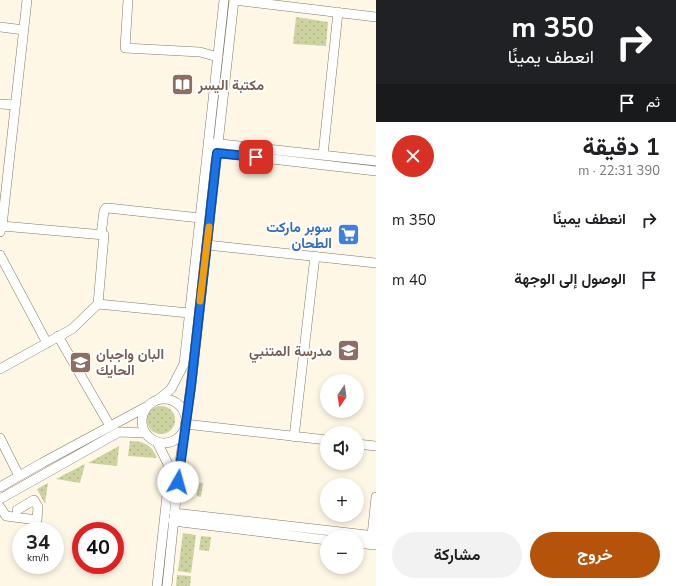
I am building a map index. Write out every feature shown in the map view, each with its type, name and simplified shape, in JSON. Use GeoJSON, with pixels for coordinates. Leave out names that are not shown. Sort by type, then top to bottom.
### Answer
{"type":"FeatureCollection","features":[{"type":"Feature","properties":{"kind":"street"},"geometry":{"type":"LineString","coordinates":[[0,369],[72,329],[98,304],[104,235],[1,229],[3,190],[15,105],[27,0]]}},
{"type":"Feature","properties":{"kind":"street"},"geometry":{"type":"LineString","coordinates":[[128,0],[125,48],[200,52],[218,57]]}},
{"type":"Feature","properties":{"kind":"street"},"geometry":{"type":"LineString","coordinates":[[166,586],[207,245],[210,210],[211,149],[224,0]]}},
{"type":"Feature","properties":{"kind":"street"},"geometry":{"type":"LineString","coordinates":[[0,487],[159,399],[171,389],[184,364],[200,214],[211,149],[218,143],[234,0],[376,16]]}},
{"type":"Feature","properties":{"kind":"street"},"geometry":{"type":"LineString","coordinates":[[323,155],[338,12]]}},
{"type":"Feature","properties":{"kind":"street"},"geometry":{"type":"LineString","coordinates":[[0,27],[24,30]]}},
{"type":"Feature","properties":{"kind":"street"},"geometry":{"type":"LineString","coordinates":[[0,104],[15,105]]}},
{"type":"Feature","properties":{"kind":"street"},"geometry":{"type":"LineString","coordinates":[[218,143],[376,161]]}},
{"type":"Feature","properties":{"kind":"street"},"geometry":{"type":"LineString","coordinates":[[211,149],[376,170]]}},
{"type":"Feature","properties":{"kind":"street"},"geometry":{"type":"LineString","coordinates":[[101,235],[104,211],[106,208],[200,214],[210,210]]}},
{"type":"Feature","properties":{"kind":"street"},"geometry":{"type":"LineString","coordinates":[[207,245],[376,262]]}},
{"type":"Feature","properties":{"kind":"street"},"geometry":{"type":"LineString","coordinates":[[0,255],[47,343]]}},
{"type":"Feature","properties":{"kind":"street"},"geometry":{"type":"LineString","coordinates":[[294,437],[315,256]]}},
{"type":"Feature","properties":{"kind":"street"},"geometry":{"type":"LineString","coordinates":[[98,304],[189,313]]}},
{"type":"Feature","properties":{"kind":"street"},"geometry":{"type":"LineString","coordinates":[[58,336],[110,426]]}},
{"type":"Feature","properties":{"kind":"street"},"geometry":{"type":"LineString","coordinates":[[146,407],[142,420],[142,426],[145,433],[157,442],[164,443],[172,441],[183,431],[185,417],[183,410],[173,401],[159,399]]}},
{"type":"Feature","properties":{"kind":"street"},"geometry":{"type":"LineString","coordinates":[[185,424],[320,439]]}},
{"type":"Feature","properties":{"kind":"street"},"geometry":{"type":"LineString","coordinates":[[0,499],[119,432],[145,433]]}},
{"type":"Feature","properties":{"kind":"street"},"geometry":{"type":"LineString","coordinates":[[0,438],[19,476]]}},
{"type":"Feature","properties":{"kind":"street"},"geometry":{"type":"LineString","coordinates":[[157,442],[170,468],[157,586]]}},
{"type":"Feature","properties":{"kind":"street"},"geometry":{"type":"LineString","coordinates":[[364,445],[376,446]]}},
{"type":"Feature","properties":{"kind":"street"},"geometry":{"type":"LineString","coordinates":[[10,481],[15,490]]}},
{"type":"Feature","properties":{"kind":"street"},"geometry":{"type":"LineString","coordinates":[[374,541],[376,497]]}},
{"type":"Feature","properties":{"kind":"street"},"geometry":{"type":"LineString","coordinates":[[0,507],[6,516],[37,520],[38,507],[34,500],[17,510]]}},
{"type":"Feature","properties":{"kind":"street"},"geometry":{"type":"LineString","coordinates":[[174,517],[320,539]]}},
{"type":"Feature","properties":{"kind":"street"},"geometry":{"type":"LineString","coordinates":[[174,517],[374,541]]}},
{"type":"Feature","properties":{"kind":"street"},"geometry":{"type":"LineString","coordinates":[[364,542],[374,541]]}},
{"type":"Feature","properties":{"kind":"green space"},"geometry":{"type":"Polygon","coordinates":[[[296,17],[328,22],[326,46],[293,44],[296,17]]]}},
{"type":"Feature","properties":{"kind":"green space"},"geometry":{"type":"Polygon","coordinates":[[[161,406],[171,410],[175,420],[171,430],[161,434],[151,430],[147,420],[151,410],[161,406]]]}},
{"type":"Feature","properties":{"kind":"green space"},"geometry":{"type":"Polygon","coordinates":[[[130,441],[147,445],[153,450],[157,458],[128,456],[130,441]]]}},
{"type":"Feature","properties":{"kind":"green space"},"geometry":{"type":"Polygon","coordinates":[[[119,446],[117,466],[88,463],[119,446]]]}},
{"type":"Feature","properties":{"kind":"green space"},"geometry":{"type":"Polygon","coordinates":[[[85,464],[80,483],[56,479],[85,464]]]}},
{"type":"Feature","properties":{"kind":"green space"},"geometry":{"type":"Polygon","coordinates":[[[48,483],[45,504],[37,489],[48,483]]]}},
{"type":"Feature","properties":{"kind":"green space"},"geometry":{"type":"Polygon","coordinates":[[[198,483],[203,483],[201,497],[197,496],[198,483]]]}},
{"type":"Feature","properties":{"kind":"green space"},"geometry":{"type":"Polygon","coordinates":[[[183,533],[196,535],[191,573],[178,571],[183,533]]]}},
{"type":"Feature","properties":{"kind":"green space"},"geometry":{"type":"Polygon","coordinates":[[[201,536],[211,537],[209,551],[199,550],[201,536]]]}},
{"type":"Feature","properties":{"kind":"green space"},"geometry":{"type":"Polygon","coordinates":[[[177,575],[191,576],[190,586],[176,586],[177,575]]]}},
{"type":"Feature","properties":{"kind":"slow traffic"},"geometry":{"type":"LineString","coordinates":[[200,301],[209,227]]}},
{"type":"Feature","properties":{"kind":"place","name":"مكتبة اليسر"},"geometry":{"type":"Point","coordinates":[183,85]}},
{"type":"Feature","properties":{"kind":"place","name":"سوبر ماركت الطحان"},"geometry":{"type":"Point","coordinates":[348,235]}},
{"type":"Feature","properties":{"kind":"place","name":"مدرسة المتنبي"},"geometry":{"type":"Point","coordinates":[348,351]}},
{"type":"Feature","properties":{"kind":"place","name":"البان واجبان الحايك"},"geometry":{"type":"Point","coordinates":[80,362]}},
{"type":"Feature","properties":{"kind":"route"},"geometry":{"type":"LineString","coordinates":[[178,482],[191,386],[217,153],[256,157]]}}]}
